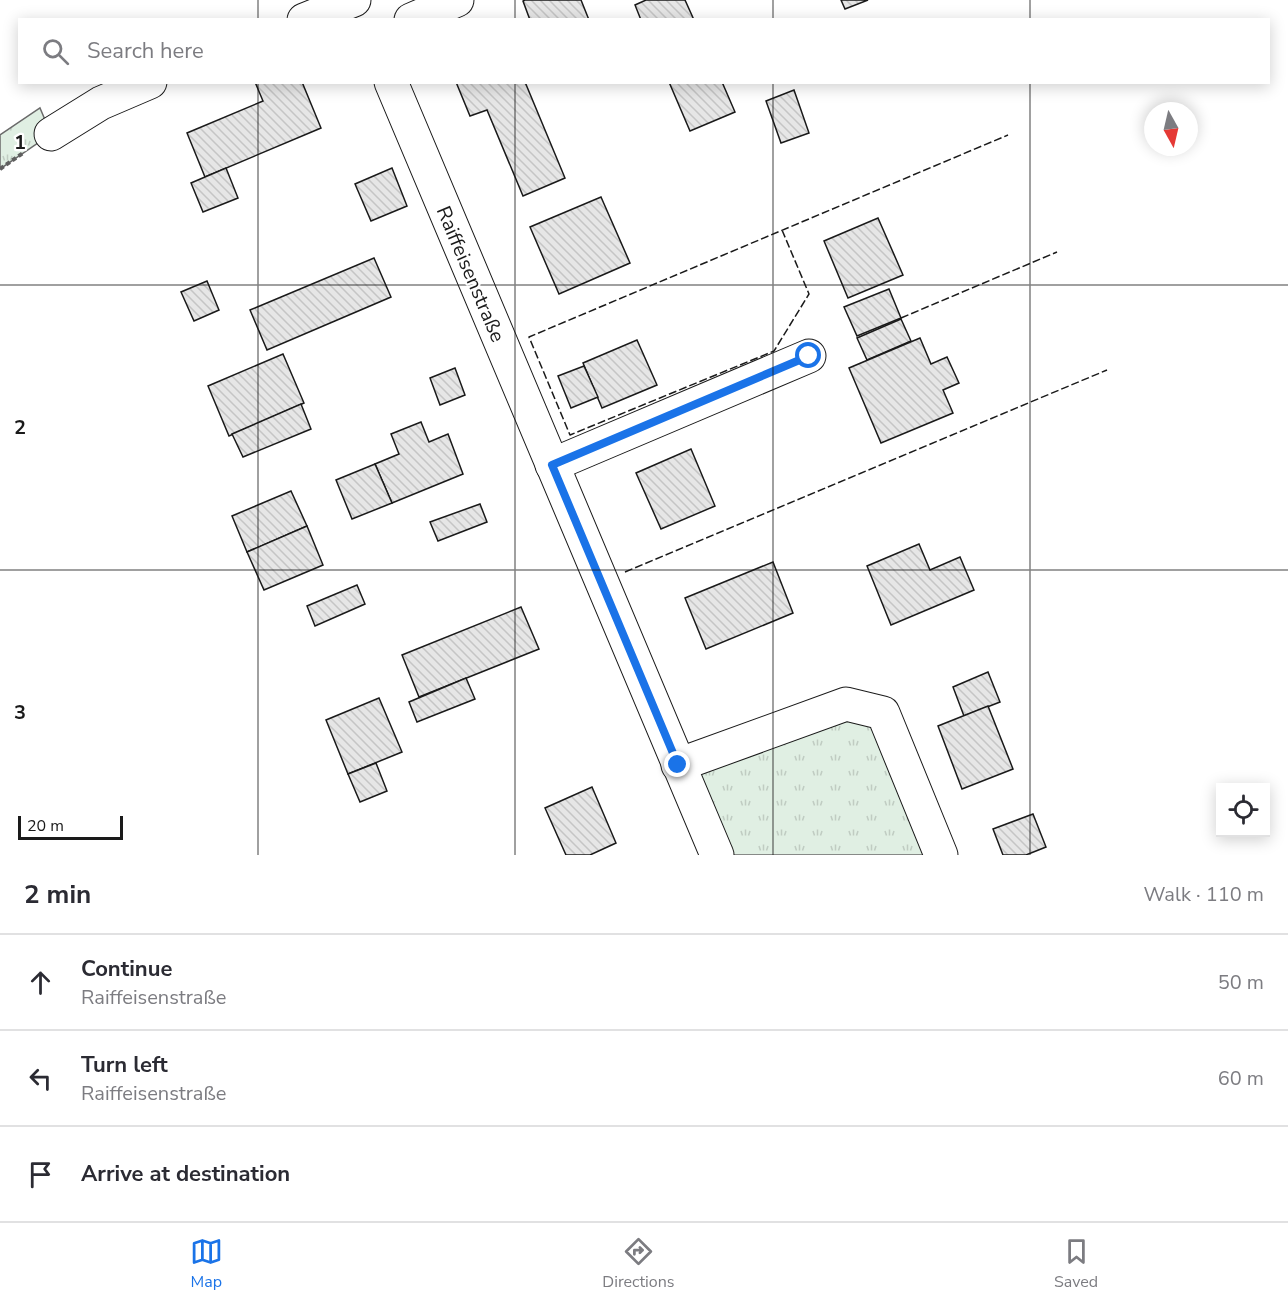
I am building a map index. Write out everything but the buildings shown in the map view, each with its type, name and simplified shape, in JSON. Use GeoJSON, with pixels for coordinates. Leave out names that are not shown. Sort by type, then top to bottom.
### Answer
{"type":"FeatureCollection","features":[{"type":"Feature","properties":{"kind":"street"},"geometry":{"type":"LineString","coordinates":[[309,18],[355,0],[363,18]]}},
{"type":"Feature","properties":{"kind":"street"},"geometry":{"type":"LineString","coordinates":[[416,18],[457,0]]}},
{"type":"Feature","properties":{"kind":"street"},"geometry":{"type":"LineString","coordinates":[[51,134],[101,103],[145,84]]}},
{"type":"Feature","properties":{"kind":"street","name":"Raiffeisenstraße"},"geometry":{"type":"LineString","coordinates":[[392,84],[717,855]]}},
{"type":"Feature","properties":{"kind":"street"},"geometry":{"type":"LineString","coordinates":[[552,465],[809,356]]}},
{"type":"Feature","properties":{"kind":"street"},"geometry":{"type":"LineString","coordinates":[[678,765],[846,705],[883,713],[940,855]]}},
{"type":"Feature","properties":{"kind":"green space"},"geometry":{"type":"Polygon","coordinates":[[[40,108],[51,134],[0,169],[0,135],[40,108]]]}},
{"type":"Feature","properties":{"kind":"green space"},"geometry":{"type":"Polygon","coordinates":[[[846,704],[883,713],[941,855],[717,855],[678,765],[846,704]]]}},
{"type":"Feature","properties":{"kind":"fence"},"geometry":{"type":"LineString","coordinates":[[782,230],[809,294],[774,351],[570,435],[529,337],[1008,135]]}},
{"type":"Feature","properties":{"kind":"fence"},"geometry":{"type":"LineString","coordinates":[[901,318],[1057,252]]}},
{"type":"Feature","properties":{"kind":"fence"},"geometry":{"type":"LineString","coordinates":[[625,572],[1107,370]]}},
{"type":"Feature","properties":{"kind":"route"},"geometry":{"type":"LineString","coordinates":[[678,765],[552,465],[809,356]]}}]}
